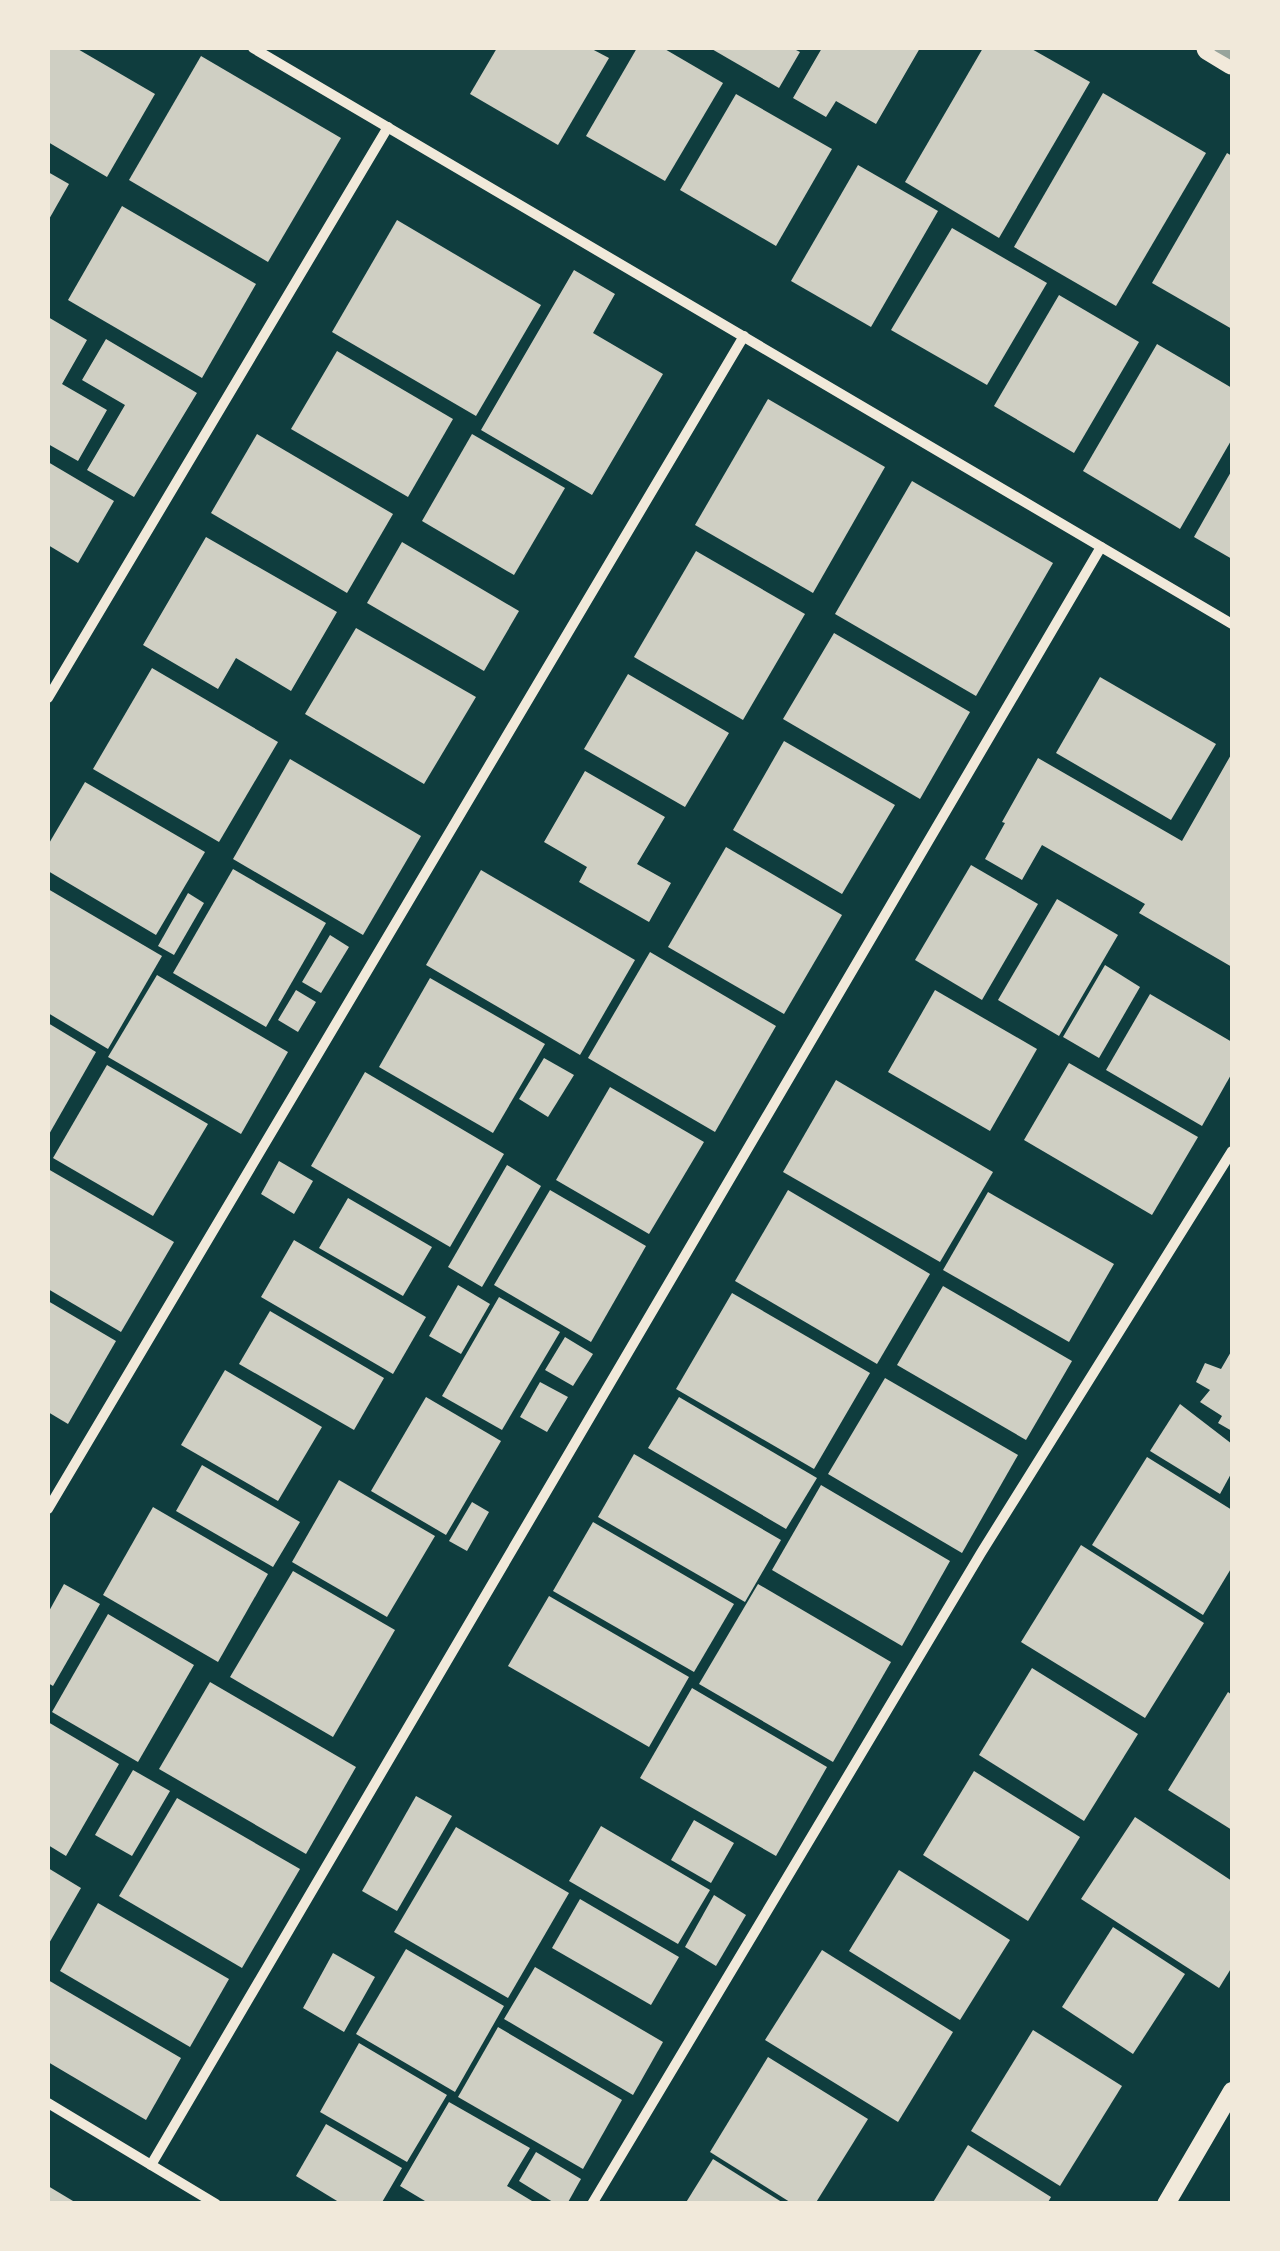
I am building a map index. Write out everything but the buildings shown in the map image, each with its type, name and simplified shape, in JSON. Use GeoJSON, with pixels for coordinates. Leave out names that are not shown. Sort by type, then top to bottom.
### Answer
{"type":"FeatureCollection","features":[{"type":"Feature","properties":{"kind":"main road"},"geometry":{"type":"LineString","coordinates":[[1208,48],[1232,62]]}},
{"type":"Feature","properties":{"kind":"street"},"geometry":{"type":"LineString","coordinates":[[253,48],[1232,624]]}},
{"type":"Feature","properties":{"kind":"street"},"geometry":{"type":"LineString","coordinates":[[48,698],[388,126]]}},
{"type":"Feature","properties":{"kind":"street"},"geometry":{"type":"LineString","coordinates":[[48,1509],[744,336]]}},
{"type":"Feature","properties":{"kind":"street"},"geometry":{"type":"LineString","coordinates":[[151,2165],[1101,547]]}},
{"type":"Feature","properties":{"kind":"street"},"geometry":{"type":"LineString","coordinates":[[592,2204],[981,1552],[1232,1151]]}},
{"type":"Feature","properties":{"kind":"street"},"geometry":{"type":"LineString","coordinates":[[1166,2204],[1232,2091]]}},
{"type":"Feature","properties":{"kind":"street"},"geometry":{"type":"LineString","coordinates":[[48,2104],[216,2204]]}},
{"type":"Feature","properties":{"kind":"railway"},"geometry":{"type":"LineString","coordinates":[[1218,48],[1232,56]]}}]}
